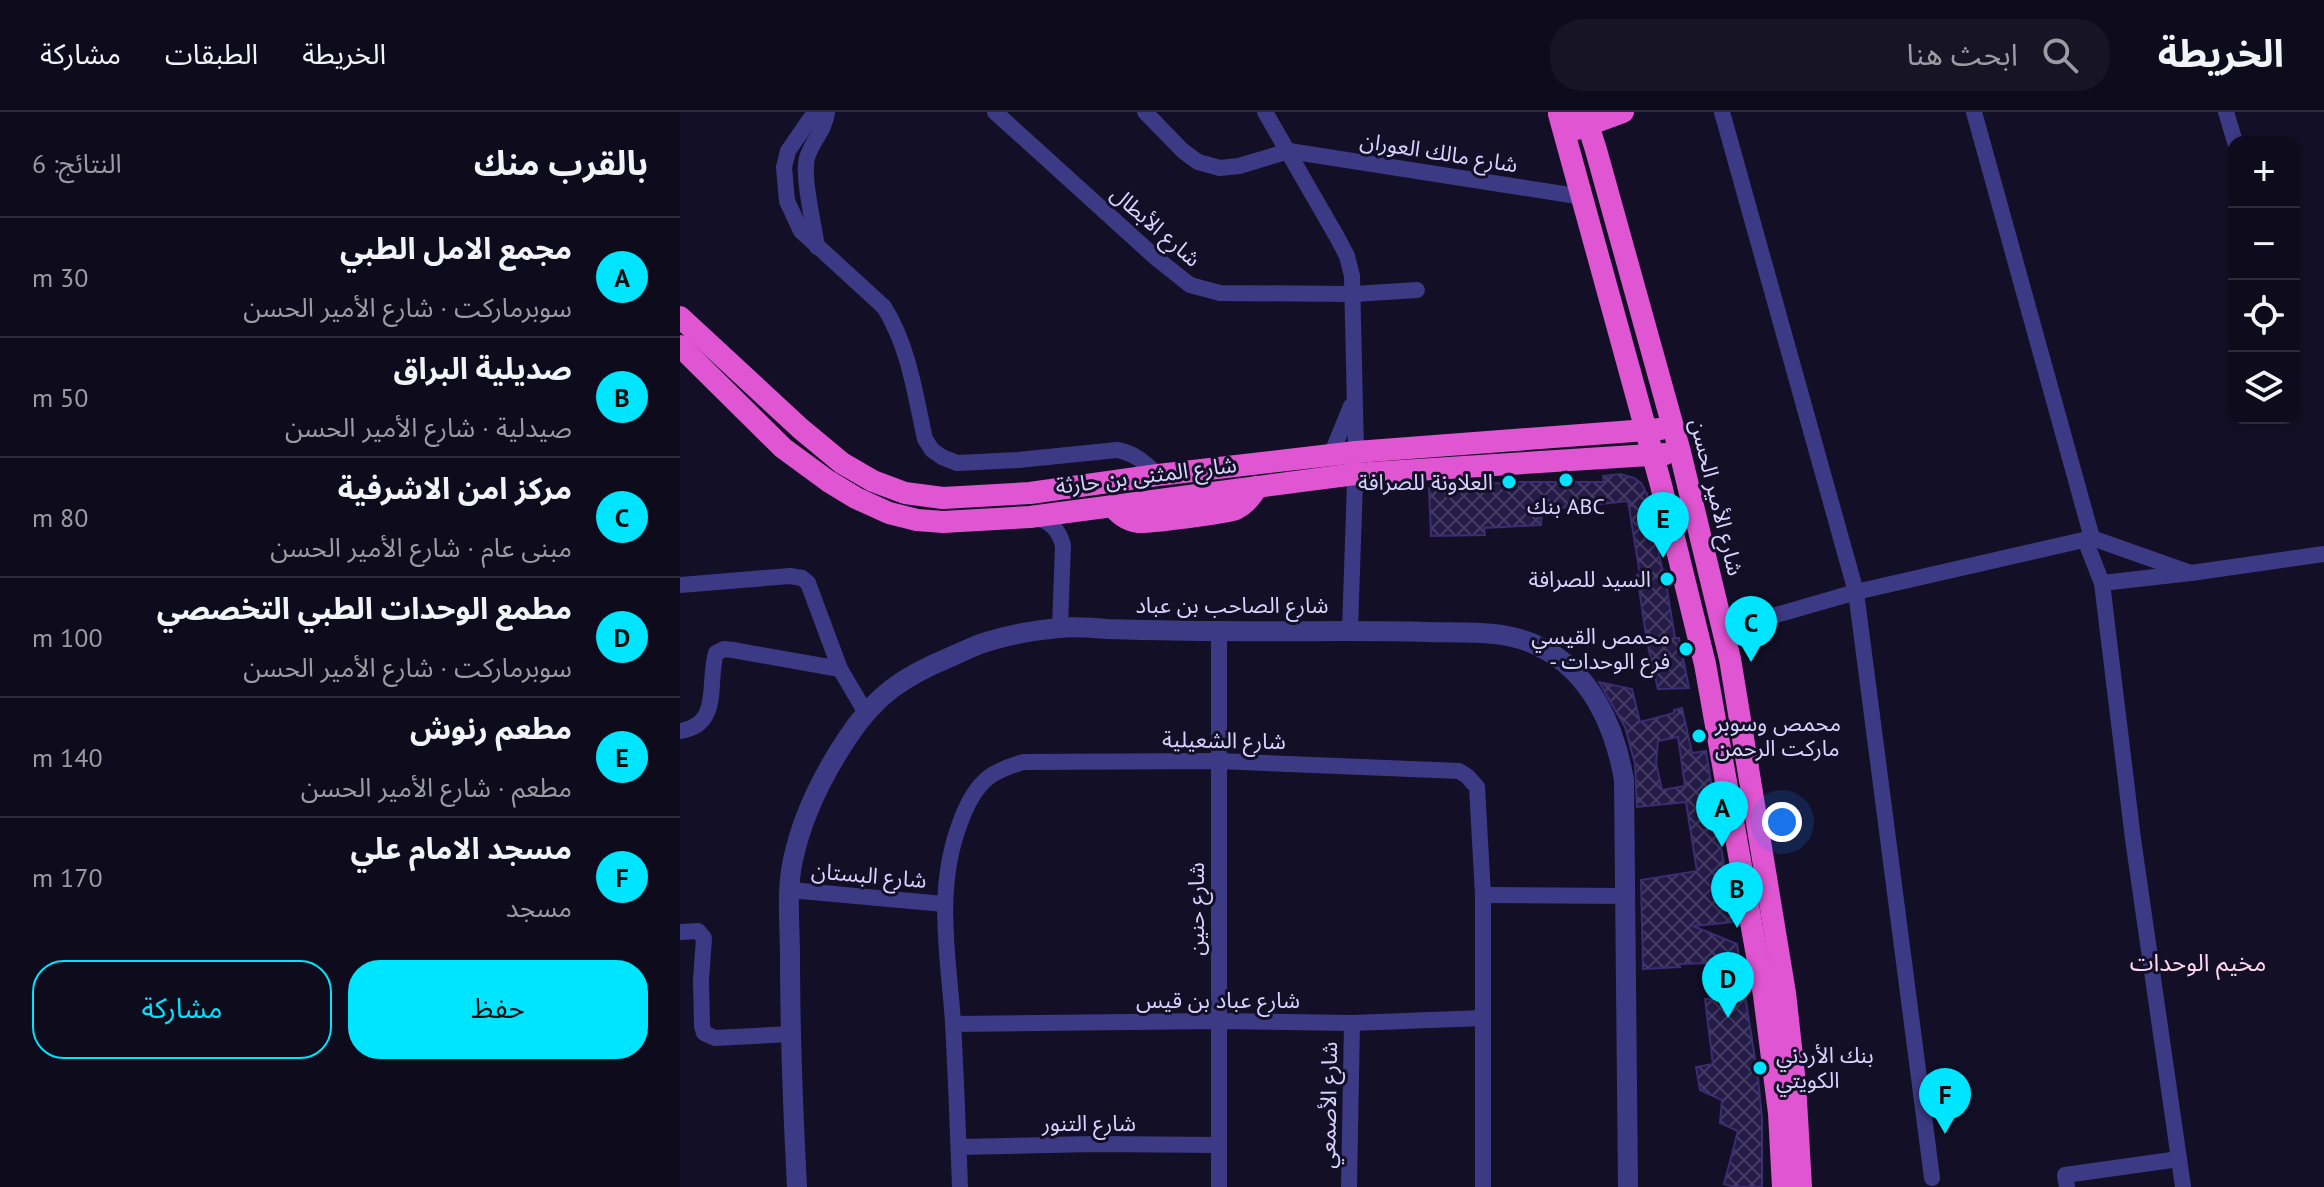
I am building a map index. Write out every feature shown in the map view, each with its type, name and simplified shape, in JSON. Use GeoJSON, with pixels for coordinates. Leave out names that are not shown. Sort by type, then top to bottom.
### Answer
{"type":"FeatureCollection","features":[{"type":"Feature","properties":{"kind":"highway"},"geometry":{"type":"LineString","coordinates":[[1618,114],[1563,120],[1661,485],[1705,664],[1764,995],[1779,1113],[1783,1187]]}},
{"type":"Feature","properties":{"kind":"highway"},"geometry":{"type":"LineString","coordinates":[[1596,150],[1601,125],[1618,114]]}},
{"type":"Feature","properties":{"kind":"highway","name":"شارع الأمير الحسن"},"geometry":{"type":"LineString","coordinates":[[1586,119],[1680,452],[1730,659],[1785,993],[1795,1083],[1801,1187]]}},
{"type":"Feature","properties":{"kind":"highway","name":"شارع المثنى بن حارثة"},"geometry":{"type":"LineString","coordinates":[[680,317],[842,463],[873,481],[905,493],[943,498],[1030,493],[1331,455],[1356,463],[1617,457],[1680,452]]}},
{"type":"Feature","properties":{"kind":"highway","name":"شارع المثنى بن حارثة"},"geometry":{"type":"LineString","coordinates":[[680,346],[783,448],[856,498],[889,513],[917,520],[943,522],[1030,517],[1257,487],[1356,463],[1613,431],[1673,427]]}},
{"type":"Feature","properties":{"kind":"highway"},"geometry":{"type":"LineString","coordinates":[[1613,431],[1626,417],[1635,390]]}},
{"type":"Feature","properties":{"kind":"highway"},"geometry":{"type":"LineString","coordinates":[[783,448],[801,429]]}},
{"type":"Feature","properties":{"kind":"highway"},"geometry":{"type":"LineString","coordinates":[[1617,457],[1635,462],[1661,485]]}},
{"type":"Feature","properties":{"kind":"highway"},"geometry":{"type":"LineString","coordinates":[[1705,664],[1730,659]]}},
{"type":"Feature","properties":{"kind":"street"},"geometry":{"type":"LineString","coordinates":[[815,112],[788,151],[784,167],[787,201],[801,231],[884,307],[893,321],[904,344],[925,439],[932,450],[957,463],[1117,450],[1139,458],[1158,475]]}},
{"type":"Feature","properties":{"kind":"street"},"geometry":{"type":"LineString","coordinates":[[817,247],[806,161],[827,112]]}},
{"type":"Feature","properties":{"kind":"street","name":"شارع الأبطال"},"geometry":{"type":"LineString","coordinates":[[995,112],[1190,285],[1220,293],[1354,294],[1417,290]]}},
{"type":"Feature","properties":{"kind":"street"},"geometry":{"type":"LineString","coordinates":[[1145,112],[1183,151],[1208,166],[1239,166],[1289,151]]}},
{"type":"Feature","properties":{"kind":"street"},"geometry":{"type":"LineString","coordinates":[[1265,112],[1347,256],[1352,276],[1356,463],[1350,630]]}},
{"type":"Feature","properties":{"kind":"street"},"geometry":{"type":"LineString","coordinates":[[1722,112],[1856,592],[1932,1178]]}},
{"type":"Feature","properties":{"kind":"street"},"geometry":{"type":"LineString","coordinates":[[1974,112],[2102,583],[2133,839],[2183,1187]]}},
{"type":"Feature","properties":{"kind":"street"},"geometry":{"type":"LineString","coordinates":[[2226,112],[2233,136]]}},
{"type":"Feature","properties":{"kind":"street","name":"شارع مالك العوران"},"geometry":{"type":"LineString","coordinates":[[1289,151],[1583,197]]}},
{"type":"Feature","properties":{"kind":"street"},"geometry":{"type":"LineString","coordinates":[[1331,455],[1345,424],[1354,392]]}},
{"type":"Feature","properties":{"kind":"street"},"geometry":{"type":"LineString","coordinates":[[1030,517],[1052,525],[1060,534],[1063,545],[1060,627]]}},
{"type":"Feature","properties":{"kind":"street"},"geometry":{"type":"LineString","coordinates":[[1724,630],[1856,592],[2089,539],[2191,573]]}},
{"type":"Feature","properties":{"kind":"street"},"geometry":{"type":"LineString","coordinates":[[2102,583],[2324,554]]}},
{"type":"Feature","properties":{"kind":"street"},"geometry":{"type":"LineString","coordinates":[[680,585],[790,576],[802,578],[808,583],[840,669],[866,713]]}},
{"type":"Feature","properties":{"kind":"street","name":"شارع الصاحب بن عباد"},"geometry":{"type":"LineString","coordinates":[[797,1187],[790,1034],[790,890],[800,831],[849,735],[893,686],[922,669],[984,643],[1060,627],[1219,632],[1350,630],[1477,633],[1509,636],[1539,646],[1566,664],[1596,699],[1615,739],[1624,780],[1628,1187]]}},
{"type":"Feature","properties":{"kind":"street","name":"شارع حنين"},"geometry":{"type":"LineString","coordinates":[[1219,632],[1219,1187]]}},
{"type":"Feature","properties":{"kind":"street"},"geometry":{"type":"LineString","coordinates":[[680,731],[694,727],[707,714],[713,665],[719,651],[733,650],[840,669]]}},
{"type":"Feature","properties":{"kind":"street","name":"شارع الشعيلية"},"geometry":{"type":"LineString","coordinates":[[960,1187],[944,904],[949,861],[964,812],[975,792],[988,778],[1004,768],[1023,762],[1218,761],[1459,771],[1474,781],[1477,787],[1483,895],[1483,1187]]}},
{"type":"Feature","properties":{"kind":"street","name":"شارع البستان"},"geometry":{"type":"LineString","coordinates":[[790,890],[944,904]]}},
{"type":"Feature","properties":{"kind":"street"},"geometry":{"type":"LineString","coordinates":[[1483,895],[1627,896]]}},
{"type":"Feature","properties":{"kind":"street"},"geometry":{"type":"LineString","coordinates":[[680,932],[698,931],[704,938],[701,980],[704,1033],[715,1038],[790,1034]]}},
{"type":"Feature","properties":{"kind":"street","name":"شارع عباد بن قيس"},"geometry":{"type":"LineString","coordinates":[[953,1024],[1352,1023],[1483,1018]]}},
{"type":"Feature","properties":{"kind":"street","name":"شارع الأصمعي"},"geometry":{"type":"LineString","coordinates":[[1349,1187],[1352,1023]]}},
{"type":"Feature","properties":{"kind":"street","name":"شارع التنور"},"geometry":{"type":"LineString","coordinates":[[959,1147],[1219,1145]]}},
{"type":"Feature","properties":{"kind":"street"},"geometry":{"type":"LineString","coordinates":[[2067,1187],[2065,1175],[2179,1159]]}},
{"type":"Feature","properties":{"kind":"building"},"geometry":{"type":"Polygon","coordinates":[[[1620,474],[1641,483],[1647,494],[1675,638],[1679,638],[1689,688],[1658,689],[1647,642],[1628,501],[1542,510],[1541,525],[1484,528],[1485,535],[1431,536],[1429,488],[1513,482],[1604,482],[1603,476],[1620,474]]]}},
{"type":"Feature","properties":{"kind":"building"},"geometry":{"type":"Polygon","coordinates":[[[1599,682],[1632,689],[1640,722],[1682,708],[1692,753],[1706,751],[1733,922],[1693,926],[1737,944],[1758,1078],[1762,1119],[1762,1187],[1724,1184],[1738,1131],[1720,1123],[1722,1100],[1700,1090],[1696,1067],[1713,1064],[1705,999],[1715,998],[1711,963],[1643,969],[1641,880],[1697,871],[1686,802],[1637,807],[1635,764],[1625,727],[1599,682]],[[1678,737],[1658,741],[1656,763],[1662,790],[1685,786],[1678,737]]]}},
{"type":"Feature","properties":{"kind":"place","name":"بنك ABC"},"geometry":{"type":"Point","coordinates":[1566,480]}},
{"type":"Feature","properties":{"kind":"place","name":"العلاونة للصرافة"},"geometry":{"type":"Point","coordinates":[1509,482]}},
{"type":"Feature","properties":{"kind":"place","name":"مطعم رنوش"},"geometry":{"type":"Point","coordinates":[1663,558]}},
{"type":"Feature","properties":{"kind":"place","name":"السيد للصرافة"},"geometry":{"type":"Point","coordinates":[1667,579]}},
{"type":"Feature","properties":{"kind":"place","name":"محمص القيسي - فرع الوحدات"},"geometry":{"type":"Point","coordinates":[1686,649]}},
{"type":"Feature","properties":{"kind":"place","name":"مركز امن الاشرفية"},"geometry":{"type":"Point","coordinates":[1751,662]}},
{"type":"Feature","properties":{"kind":"place","name":"محمص وسوبر ماركت الرحمن"},"geometry":{"type":"Point","coordinates":[1699,736]}},
{"type":"Feature","properties":{"kind":"place","name":"مجمع الامل الطبي"},"geometry":{"type":"Point","coordinates":[1722,847]}},
{"type":"Feature","properties":{"kind":"place","name":"صديلية البراق"},"geometry":{"type":"Point","coordinates":[1737,928]}},
{"type":"Feature","properties":{"kind":"place","name":"مطمع الوحدات الطبي التخصصي"},"geometry":{"type":"Point","coordinates":[1728,1018]}},
{"type":"Feature","properties":{"kind":"place","name":"بنك الأردني الكويتي"},"geometry":{"type":"Point","coordinates":[1760,1068]}},
{"type":"Feature","properties":{"kind":"place","name":"مسجد الامام علي"},"geometry":{"type":"Point","coordinates":[1945,1134]}},
{"type":"Feature","properties":{"kind":"district","name":"مخيم الوحدات"},"geometry":{"type":"Point","coordinates":[2198,963]}}]}
